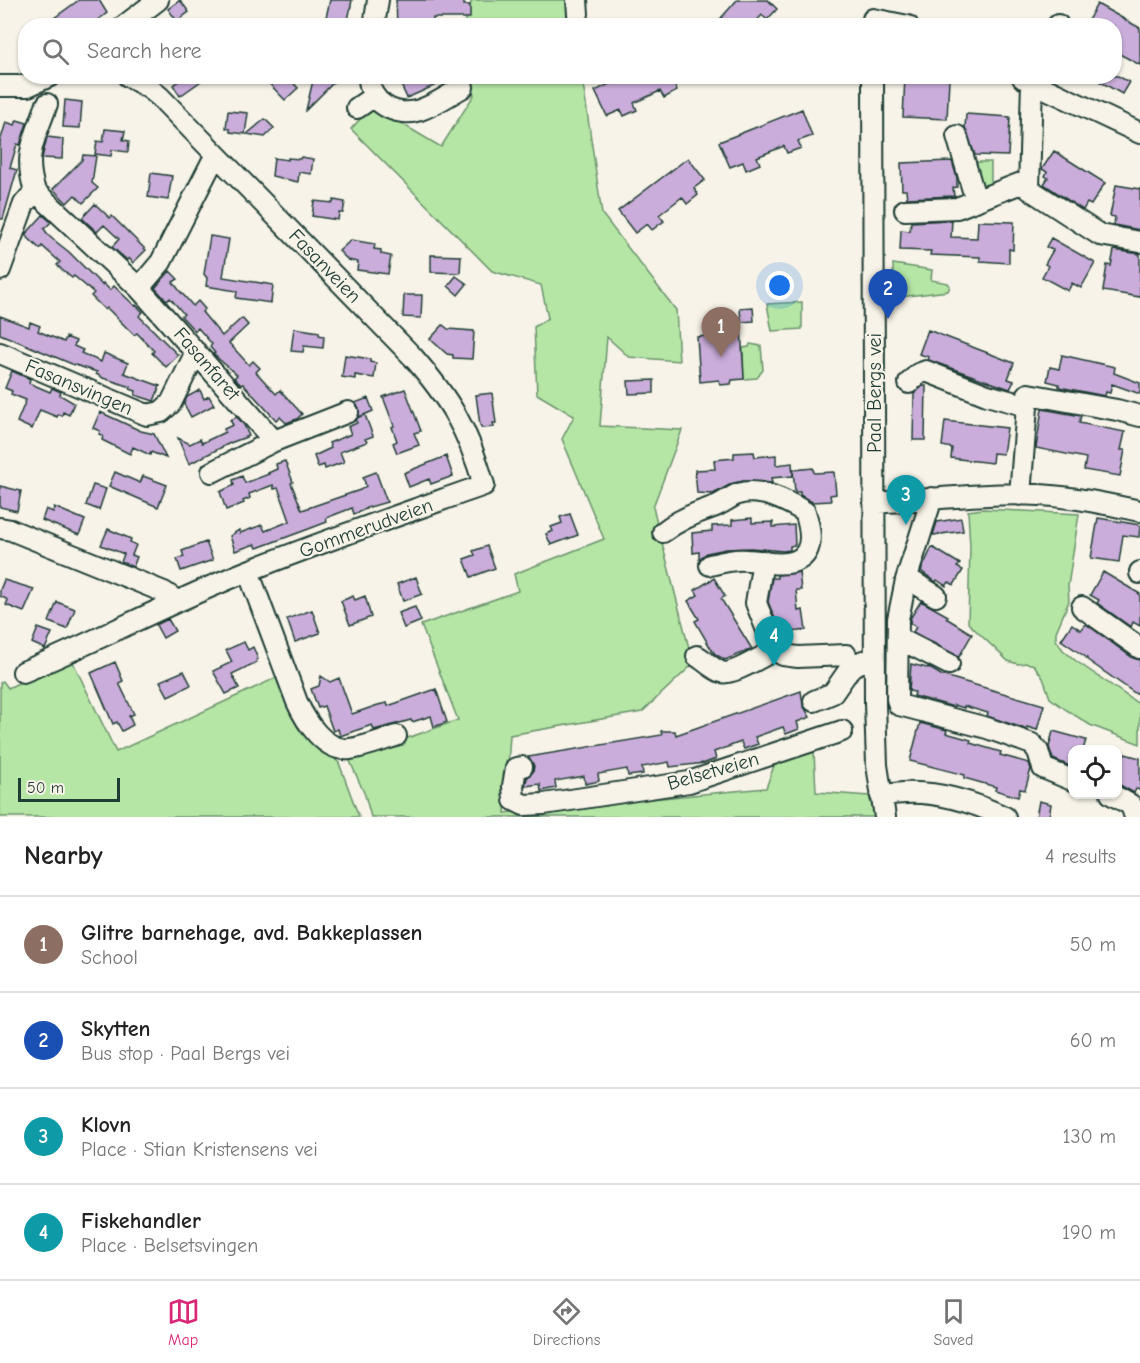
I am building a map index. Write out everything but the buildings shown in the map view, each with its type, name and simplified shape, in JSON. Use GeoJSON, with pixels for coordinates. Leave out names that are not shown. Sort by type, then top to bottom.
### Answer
{"type":"FeatureCollection","features":[{"type":"Feature","properties":{"kind":"street"},"geometry":{"type":"LineString","coordinates":[[134,18],[158,0]]}},
{"type":"Feature","properties":{"kind":"street"},"geometry":{"type":"LineString","coordinates":[[375,18],[378,0]]}},
{"type":"Feature","properties":{"kind":"street"},"geometry":{"type":"LineString","coordinates":[[0,86],[32,84]]}},
{"type":"Feature","properties":{"kind":"street","name":"Fasanveien"},"geometry":{"type":"LineString","coordinates":[[142,84],[160,97],[437,385],[470,442],[484,485]]}},
{"type":"Feature","properties":{"kind":"street"},"geometry":{"type":"LineString","coordinates":[[369,84],[365,102],[407,112],[421,110],[463,87]]}},
{"type":"Feature","properties":{"kind":"street","name":"Paal Bergs vei"},"geometry":{"type":"LineString","coordinates":[[873,84],[874,661],[876,739],[885,817]]}},
{"type":"Feature","properties":{"kind":"street"},"geometry":{"type":"LineString","coordinates":[[1029,84],[1029,184]]}},
{"type":"Feature","properties":{"kind":"street"},"geometry":{"type":"LineString","coordinates":[[1041,84],[1140,133]]}},
{"type":"Feature","properties":{"kind":"street"},"geometry":{"type":"LineString","coordinates":[[47,104],[29,157],[30,175],[35,191],[139,288],[161,262],[215,156]]}},
{"type":"Feature","properties":{"kind":"street"},"geometry":{"type":"LineString","coordinates":[[957,136],[976,201]]}},
{"type":"Feature","properties":{"kind":"street"},"geometry":{"type":"LineString","coordinates":[[905,210],[957,208],[1029,184]]}},
{"type":"Feature","properties":{"kind":"street"},"geometry":{"type":"LineString","coordinates":[[1029,184],[1100,235],[1140,242]]}},
{"type":"Feature","properties":{"kind":"street"},"geometry":{"type":"LineString","coordinates":[[0,270],[24,204],[35,191]]}},
{"type":"Feature","properties":{"kind":"street","name":"Fasanfaret"},"geometry":{"type":"LineString","coordinates":[[139,288],[274,441]]}},
{"type":"Feature","properties":{"kind":"street","name":"Fasansvingen"},"geometry":{"type":"LineString","coordinates":[[0,353],[147,415],[161,412],[171,403],[196,352]]}},
{"type":"Feature","properties":{"kind":"street"},"geometry":{"type":"LineString","coordinates":[[909,383],[918,374],[926,371],[987,395],[1117,410],[1140,416]]}},
{"type":"Feature","properties":{"kind":"street"},"geometry":{"type":"LineString","coordinates":[[1020,495],[1028,400]]}},
{"type":"Feature","properties":{"kind":"street"},"geometry":{"type":"LineString","coordinates":[[212,472],[274,441],[348,412]]}},
{"type":"Feature","properties":{"kind":"street","name":"Gommerudveien"},"geometry":{"type":"LineString","coordinates":[[23,672],[248,571],[484,485]]}},
{"type":"Feature","properties":{"kind":"street"},"geometry":{"type":"LineString","coordinates":[[663,532],[673,524],[719,505],[738,494],[762,494],[790,503],[805,512],[809,524],[809,546],[803,558],[796,561],[773,563],[731,560],[710,565]]}},
{"type":"Feature","properties":{"kind":"street"},"geometry":{"type":"LineString","coordinates":[[874,503],[932,498],[1020,495],[1085,500],[1140,511]]}},
{"type":"Feature","properties":{"kind":"street"},"geometry":{"type":"LineString","coordinates":[[932,498],[907,578],[898,619],[897,699],[899,705],[987,728],[1032,744],[1038,751],[1043,768],[1068,778]]}},
{"type":"Feature","properties":{"kind":"street"},"geometry":{"type":"LineString","coordinates":[[0,528],[11,530],[164,592],[177,601]]}},
{"type":"Feature","properties":{"kind":"street"},"geometry":{"type":"LineString","coordinates":[[763,561],[756,603],[775,650],[783,655],[798,657],[846,655],[851,667]]}},
{"type":"Feature","properties":{"kind":"street"},"geometry":{"type":"LineString","coordinates":[[248,571],[297,702],[312,730],[336,748],[350,749],[396,735]]}},
{"type":"Feature","properties":{"kind":"street"},"geometry":{"type":"LineString","coordinates":[[907,578],[936,596]]}},
{"type":"Feature","properties":{"kind":"street"},"geometry":{"type":"LineString","coordinates":[[1082,607],[1140,648]]}},
{"type":"Feature","properties":{"kind":"street"},"geometry":{"type":"LineString","coordinates":[[898,638],[949,664]]}},
{"type":"Feature","properties":{"kind":"street"},"geometry":{"type":"LineString","coordinates":[[697,656],[720,672],[726,673],[775,650]]}},
{"type":"Feature","properties":{"kind":"street"},"geometry":{"type":"LineString","coordinates":[[814,700],[833,693],[851,667],[864,661],[874,661]]}},
{"type":"Feature","properties":{"kind":"street","name":"Belsetveien"},"geometry":{"type":"LineString","coordinates":[[522,767],[516,768],[513,786],[514,800],[524,805],[544,804],[689,782],[842,731]]}},
{"type":"Feature","properties":{"kind":"street"},"geometry":{"type":"LineString","coordinates":[[881,796],[900,793],[949,796],[1005,817]]}},
{"type":"Feature","properties":{"kind":"street"},"geometry":{"type":"LineString","coordinates":[[1119,799],[1131,805],[1135,817]]}},
{"type":"Feature","properties":{"kind":"green space"},"geometry":{"type":"Polygon","coordinates":[[[472,0],[571,0],[574,18],[466,18],[472,0]]]}},
{"type":"Feature","properties":{"kind":"green space"},"geometry":{"type":"Polygon","coordinates":[[[471,84],[583,84],[602,214],[676,310],[679,361],[629,357],[607,337],[600,426],[682,430],[653,507],[693,664],[642,712],[510,735],[505,813],[766,788],[775,763],[814,752],[816,792],[869,796],[875,817],[371,817],[365,795],[349,759],[458,720],[421,625],[518,591],[514,574],[604,539],[562,439],[574,416],[537,394],[534,327],[548,318],[541,285],[492,271],[351,129],[372,106],[441,147],[474,95],[471,84]]]}},
{"type":"Feature","properties":{"kind":"green space"},"geometry":{"type":"Polygon","coordinates":[[[975,162],[991,162],[991,184],[977,186],[975,162]]]}},
{"type":"Feature","properties":{"kind":"green space"},"geometry":{"type":"Polygon","coordinates":[[[893,264],[932,270],[931,280],[948,283],[950,286],[948,291],[900,297],[894,295],[893,264]]]}},
{"type":"Feature","properties":{"kind":"green space"},"geometry":{"type":"Polygon","coordinates":[[[802,302],[802,329],[772,331],[767,304],[802,302]]]}},
{"type":"Feature","properties":{"kind":"green space"},"geometry":{"type":"Polygon","coordinates":[[[750,344],[761,346],[763,370],[757,378],[744,379],[743,348],[749,347],[750,344]]]}},
{"type":"Feature","properties":{"kind":"green space"},"geometry":{"type":"Polygon","coordinates":[[[983,509],[1079,514],[1068,586],[1069,601],[1056,632],[1056,640],[1063,650],[1076,661],[1140,705],[1140,744],[1090,725],[1065,709],[1050,698],[1043,678],[1034,665],[1008,661],[968,623],[970,547],[968,511],[983,509]]]}},
{"type":"Feature","properties":{"kind":"green space"},"geometry":{"type":"Polygon","coordinates":[[[71,658],[116,752],[280,676],[302,729],[339,763],[359,817],[0,817],[0,683],[3,681],[8,688],[71,658]]]}},
{"type":"Feature","properties":{"kind":"place","name":"Skytten"},"geometry":{"type":"Point","coordinates":[888,319]}},
{"type":"Feature","properties":{"kind":"place","name":"Glitre barnehage, avd. Bakkeplassen"},"geometry":{"type":"Point","coordinates":[721,357]}},
{"type":"Feature","properties":{"kind":"place","name":"Klovn"},"geometry":{"type":"Point","coordinates":[906,525]}},
{"type":"Feature","properties":{"kind":"place","name":"Fiskehandler"},"geometry":{"type":"Point","coordinates":[774,666]}}]}
